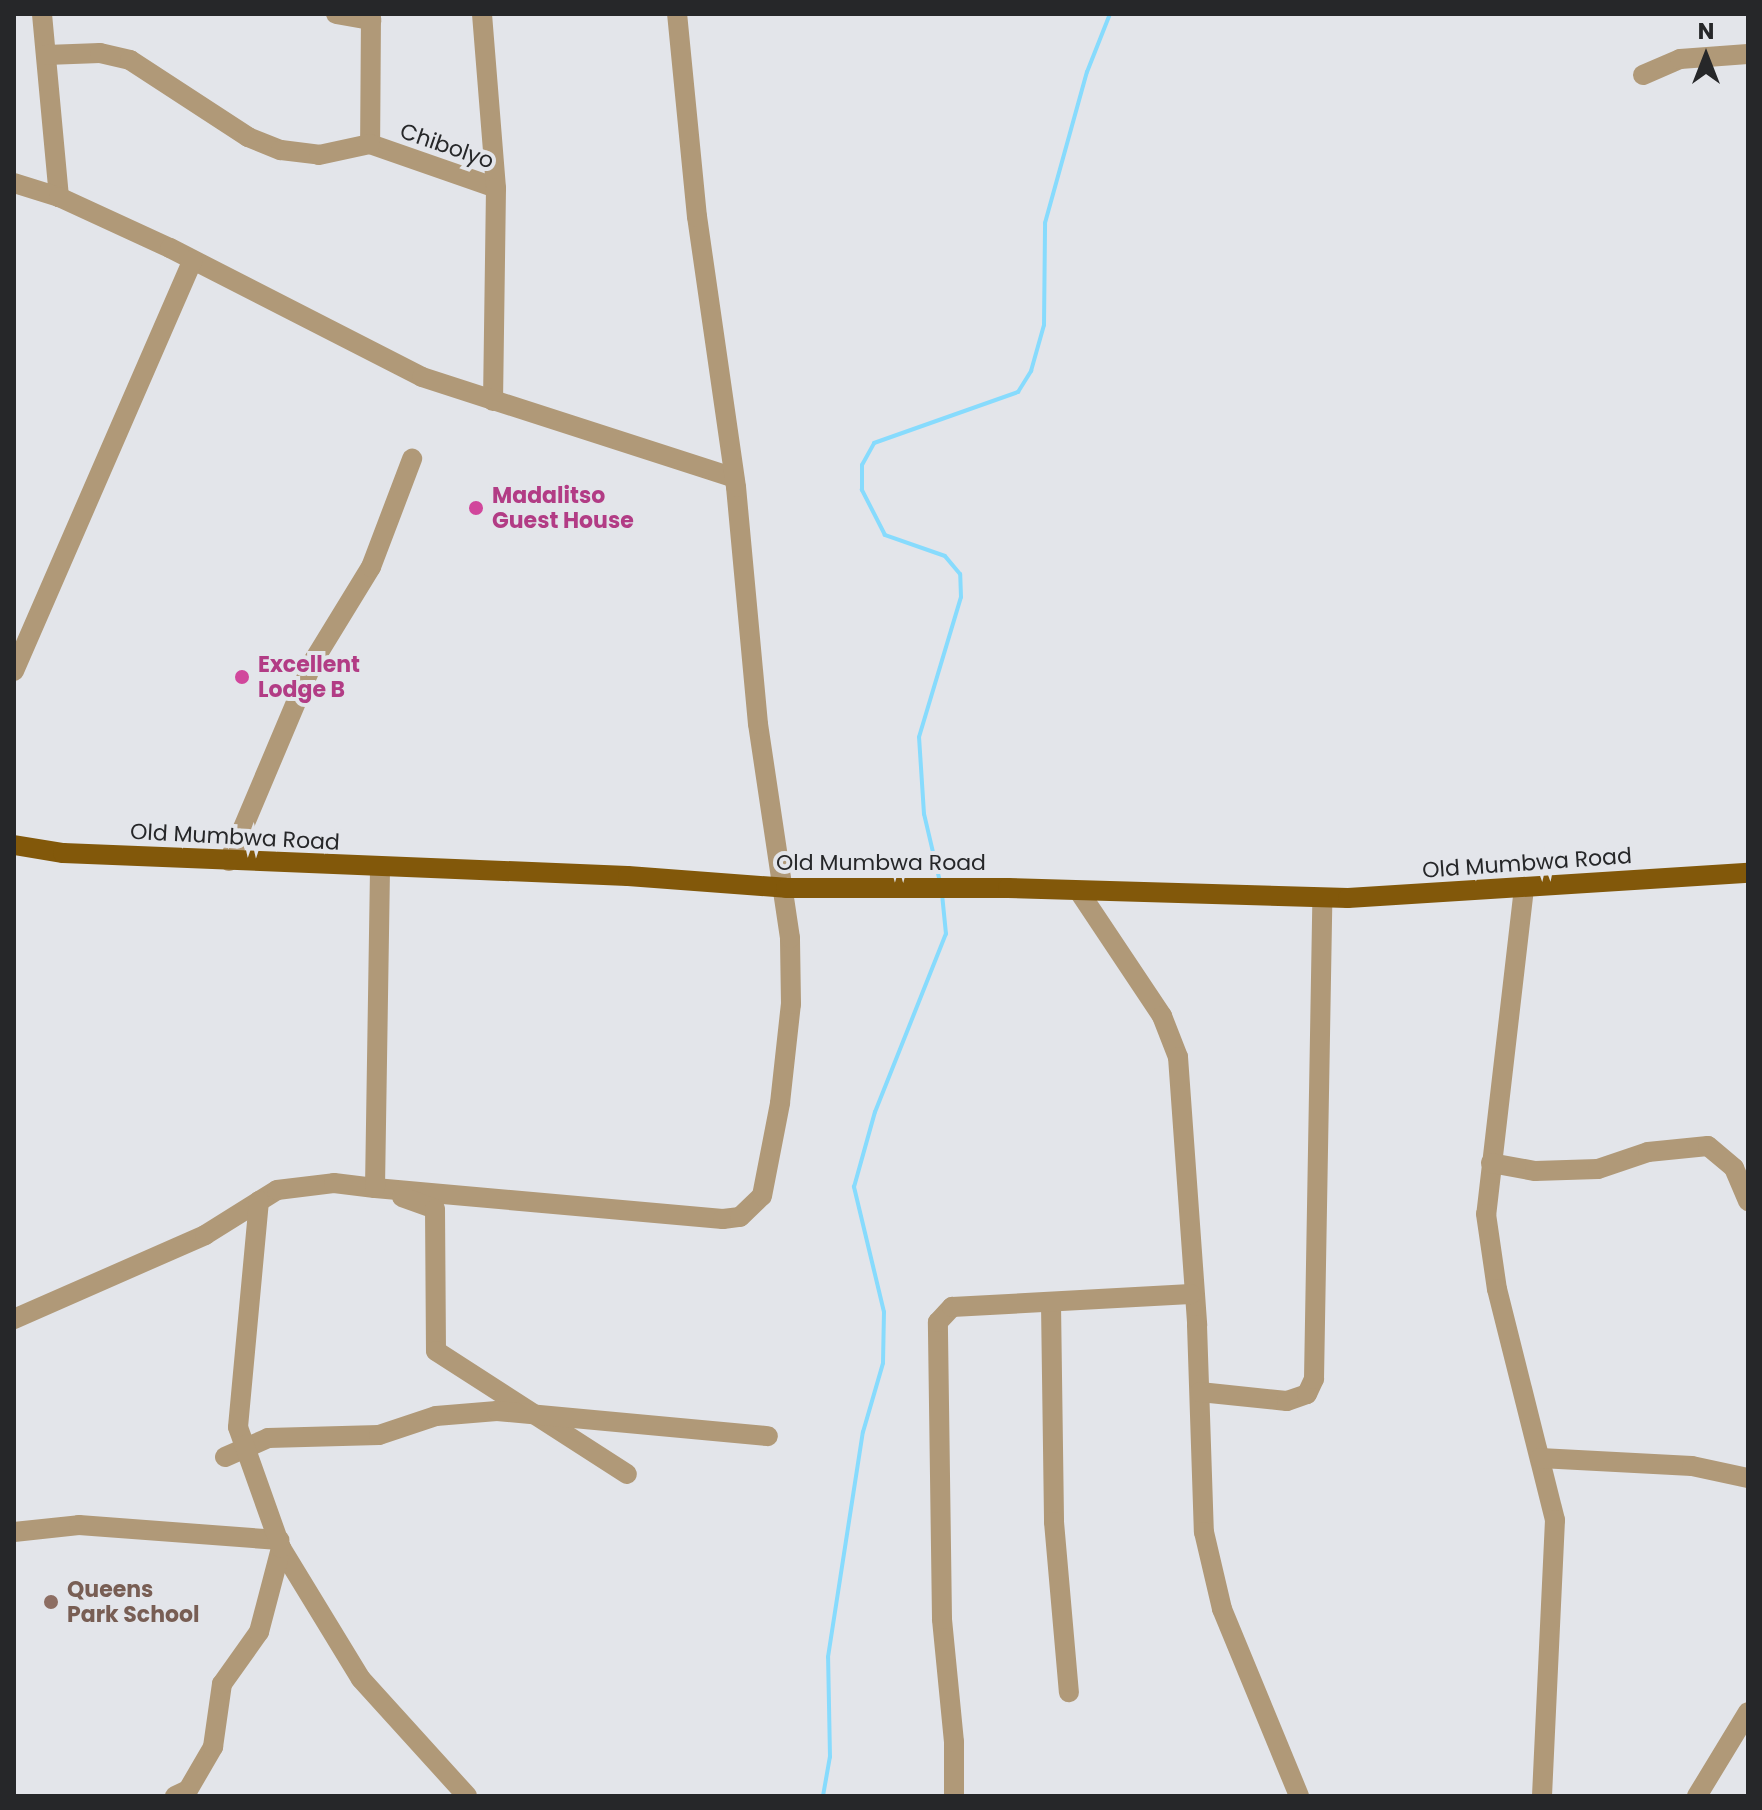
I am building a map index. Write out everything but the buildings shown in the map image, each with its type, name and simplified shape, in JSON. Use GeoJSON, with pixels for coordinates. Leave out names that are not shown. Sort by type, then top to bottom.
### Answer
{"type":"FeatureCollection","features":[{"type":"Feature","properties":{"kind":"main road","name":"Old Mumbwa Road"},"geometry":{"type":"LineString","coordinates":[[14,845],[63,853],[628,876],[786,888],[1322,898],[1748,873]]}},
{"type":"Feature","properties":{"kind":"street"},"geometry":{"type":"LineString","coordinates":[[42,14],[59,197]]}},
{"type":"Feature","properties":{"kind":"street"},"geometry":{"type":"LineString","coordinates":[[336,14],[371,17]]}},
{"type":"Feature","properties":{"kind":"street"},"geometry":{"type":"LineString","coordinates":[[482,14],[496,188],[493,401]]}},
{"type":"Feature","properties":{"kind":"street"},"geometry":{"type":"LineString","coordinates":[[14,1319],[141,1266],[259,1201],[301,1183],[723,1219],[740,1217],[755,1207],[773,1148],[791,1004],[786,888],[758,724],[734,478],[697,217],[677,14]]}},
{"type":"Feature","properties":{"kind":"street","name":"Chibolyo"},"geometry":{"type":"LineString","coordinates":[[371,17],[370,144],[496,188]]}},
{"type":"Feature","properties":{"kind":"street"},"geometry":{"type":"LineString","coordinates":[[46,55],[100,53],[130,60],[248,137],[281,150],[319,155],[370,144]]}},
{"type":"Feature","properties":{"kind":"street"},"geometry":{"type":"LineString","coordinates":[[1643,75],[1680,59],[1748,54]]}},
{"type":"Feature","properties":{"kind":"street"},"geometry":{"type":"LineString","coordinates":[[14,183],[59,197],[193,260],[422,377],[734,478]]}},
{"type":"Feature","properties":{"kind":"street"},"geometry":{"type":"LineString","coordinates":[[14,671],[193,260]]}},
{"type":"Feature","properties":{"kind":"street"},"geometry":{"type":"LineString","coordinates":[[229,861],[314,660],[371,567],[412,459]]}},
{"type":"Feature","properties":{"kind":"street"},"geometry":{"type":"LineString","coordinates":[[375,1188],[380,867]]}},
{"type":"Feature","properties":{"kind":"street"},"geometry":{"type":"LineString","coordinates":[[1524,888],[1486,1214],[1497,1289],[1555,1520],[1542,1796]]}},
{"type":"Feature","properties":{"kind":"street"},"geometry":{"type":"LineString","coordinates":[[1080,893],[1172,1035],[1183,1103],[1191,1294],[1200,1392],[1200,1495],[1212,1572],[1222,1609],[1299,1796]]}},
{"type":"Feature","properties":{"kind":"street"},"geometry":{"type":"LineString","coordinates":[[1200,1392],[1287,1401],[1307,1394],[1314,1379],[1322,898]]}},
{"type":"Feature","properties":{"kind":"street"},"geometry":{"type":"LineString","coordinates":[[1491,1163],[1535,1171],[1598,1169],[1648,1152],[1708,1146],[1734,1168],[1748,1201]]}},
{"type":"Feature","properties":{"kind":"street"},"geometry":{"type":"LineString","coordinates":[[375,1188],[435,1209],[436,1351],[534,1417],[627,1474]]}},
{"type":"Feature","properties":{"kind":"street"},"geometry":{"type":"LineString","coordinates":[[259,1201],[233,1452],[267,1500],[280,1544],[361,1679],[467,1796]]}},
{"type":"Feature","properties":{"kind":"street"},"geometry":{"type":"LineString","coordinates":[[954,1796],[954,1742],[942,1619],[935,1333],[943,1312],[952,1307],[1191,1294]]}},
{"type":"Feature","properties":{"kind":"street"},"geometry":{"type":"LineString","coordinates":[[1051,1304],[1054,1522],[1069,1692]]}},
{"type":"Feature","properties":{"kind":"street"},"geometry":{"type":"LineString","coordinates":[[233,1452],[268,1438],[379,1435],[436,1416],[497,1411],[534,1417],[592,1416],[768,1436]]}},
{"type":"Feature","properties":{"kind":"street"},"geometry":{"type":"LineString","coordinates":[[1540,1458],[1568,1456],[1692,1466],[1748,1478]]}},
{"type":"Feature","properties":{"kind":"street"},"geometry":{"type":"LineString","coordinates":[[14,1532],[79,1525],[280,1544]]}},
{"type":"Feature","properties":{"kind":"street"},"geometry":{"type":"LineString","coordinates":[[175,1796],[188,1790],[213,1747],[222,1684],[259,1632],[280,1544]]}},
{"type":"Feature","properties":{"kind":"street"},"geometry":{"type":"LineString","coordinates":[[1697,1796],[1748,1712]]}},
{"type":"Feature","properties":{"kind":"waterway"},"geometry":{"type":"LineString","coordinates":[[940,882],[924,814],[919,737],[961,597],[960,574],[945,556],[885,535],[862,490],[862,465],[874,443],[1018,392],[1031,371],[1044,325],[1045,223],[1087,72],[1110,14]]}},
{"type":"Feature","properties":{"kind":"waterway"},"geometry":{"type":"LineString","coordinates":[[823,1796],[830,1757],[828,1657],[863,1432],[883,1363],[884,1312],[854,1187],[875,1112],[946,934],[942,894]]}},
{"type":"Feature","properties":{"kind":"place","name":"Madalitso Guest House"},"geometry":{"type":"Point","coordinates":[476,508]}},
{"type":"Feature","properties":{"kind":"place","name":"Excellent Lodge B"},"geometry":{"type":"Point","coordinates":[242,677]}},
{"type":"Feature","properties":{"kind":"place","name":"Queens Park School"},"geometry":{"type":"Point","coordinates":[51,1602]}}]}
